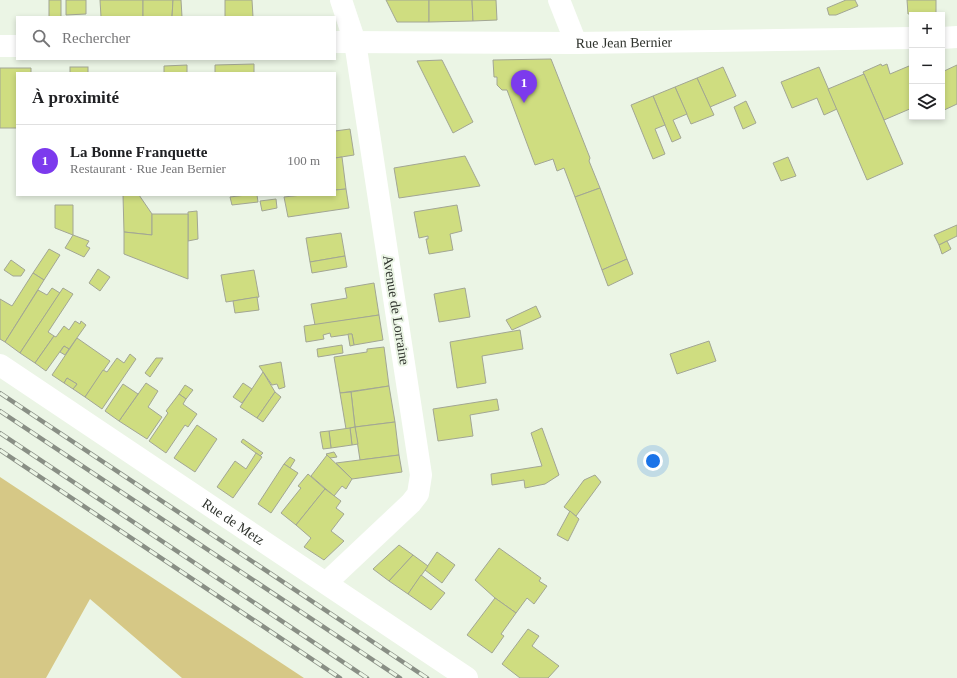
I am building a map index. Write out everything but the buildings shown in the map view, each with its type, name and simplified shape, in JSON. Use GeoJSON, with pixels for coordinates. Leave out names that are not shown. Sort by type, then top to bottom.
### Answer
{"type":"FeatureCollection","features":[{"type":"Feature","properties":{"kind":"street","name":"Avenue de Lorraine"},"geometry":{"type":"LineString","coordinates":[[326,583],[411,503],[418,494],[421,475],[345,42],[341,0]]}},
{"type":"Feature","properties":{"kind":"street"},"geometry":{"type":"LineString","coordinates":[[560,0],[576,43]]}},
{"type":"Feature","properties":{"kind":"street"},"geometry":{"type":"LineString","coordinates":[[945,38],[957,37]]}},
{"type":"Feature","properties":{"kind":"street","name":"Rue Jean Bernier"},"geometry":{"type":"LineString","coordinates":[[345,42],[576,43],[909,38]]}},
{"type":"Feature","properties":{"kind":"street"},"geometry":{"type":"LineString","coordinates":[[0,46],[16,46]]}},
{"type":"Feature","properties":{"kind":"street","name":"Rue de Metz"},"geometry":{"type":"LineString","coordinates":[[0,365],[467,678]]}},
{"type":"Feature","properties":{"kind":"shaded area"},"geometry":{"type":"Polygon","coordinates":[[[0,477],[304,678],[182,678],[90,599],[46,678],[0,678],[0,477]]]}},
{"type":"Feature","properties":{"kind":"railway"},"geometry":{"type":"LineString","coordinates":[[0,393],[427,678]]}},
{"type":"Feature","properties":{"kind":"railway"},"geometry":{"type":"LineString","coordinates":[[0,411],[400,678]]}},
{"type":"Feature","properties":{"kind":"railway"},"geometry":{"type":"LineString","coordinates":[[0,433],[367,678]]}},
{"type":"Feature","properties":{"kind":"railway"},"geometry":{"type":"LineString","coordinates":[[0,450],[340,678]]}},
{"type":"Feature","properties":{"kind":"place","name":"La Bonne Franquette"},"geometry":{"type":"Point","coordinates":[524,103]}}]}
